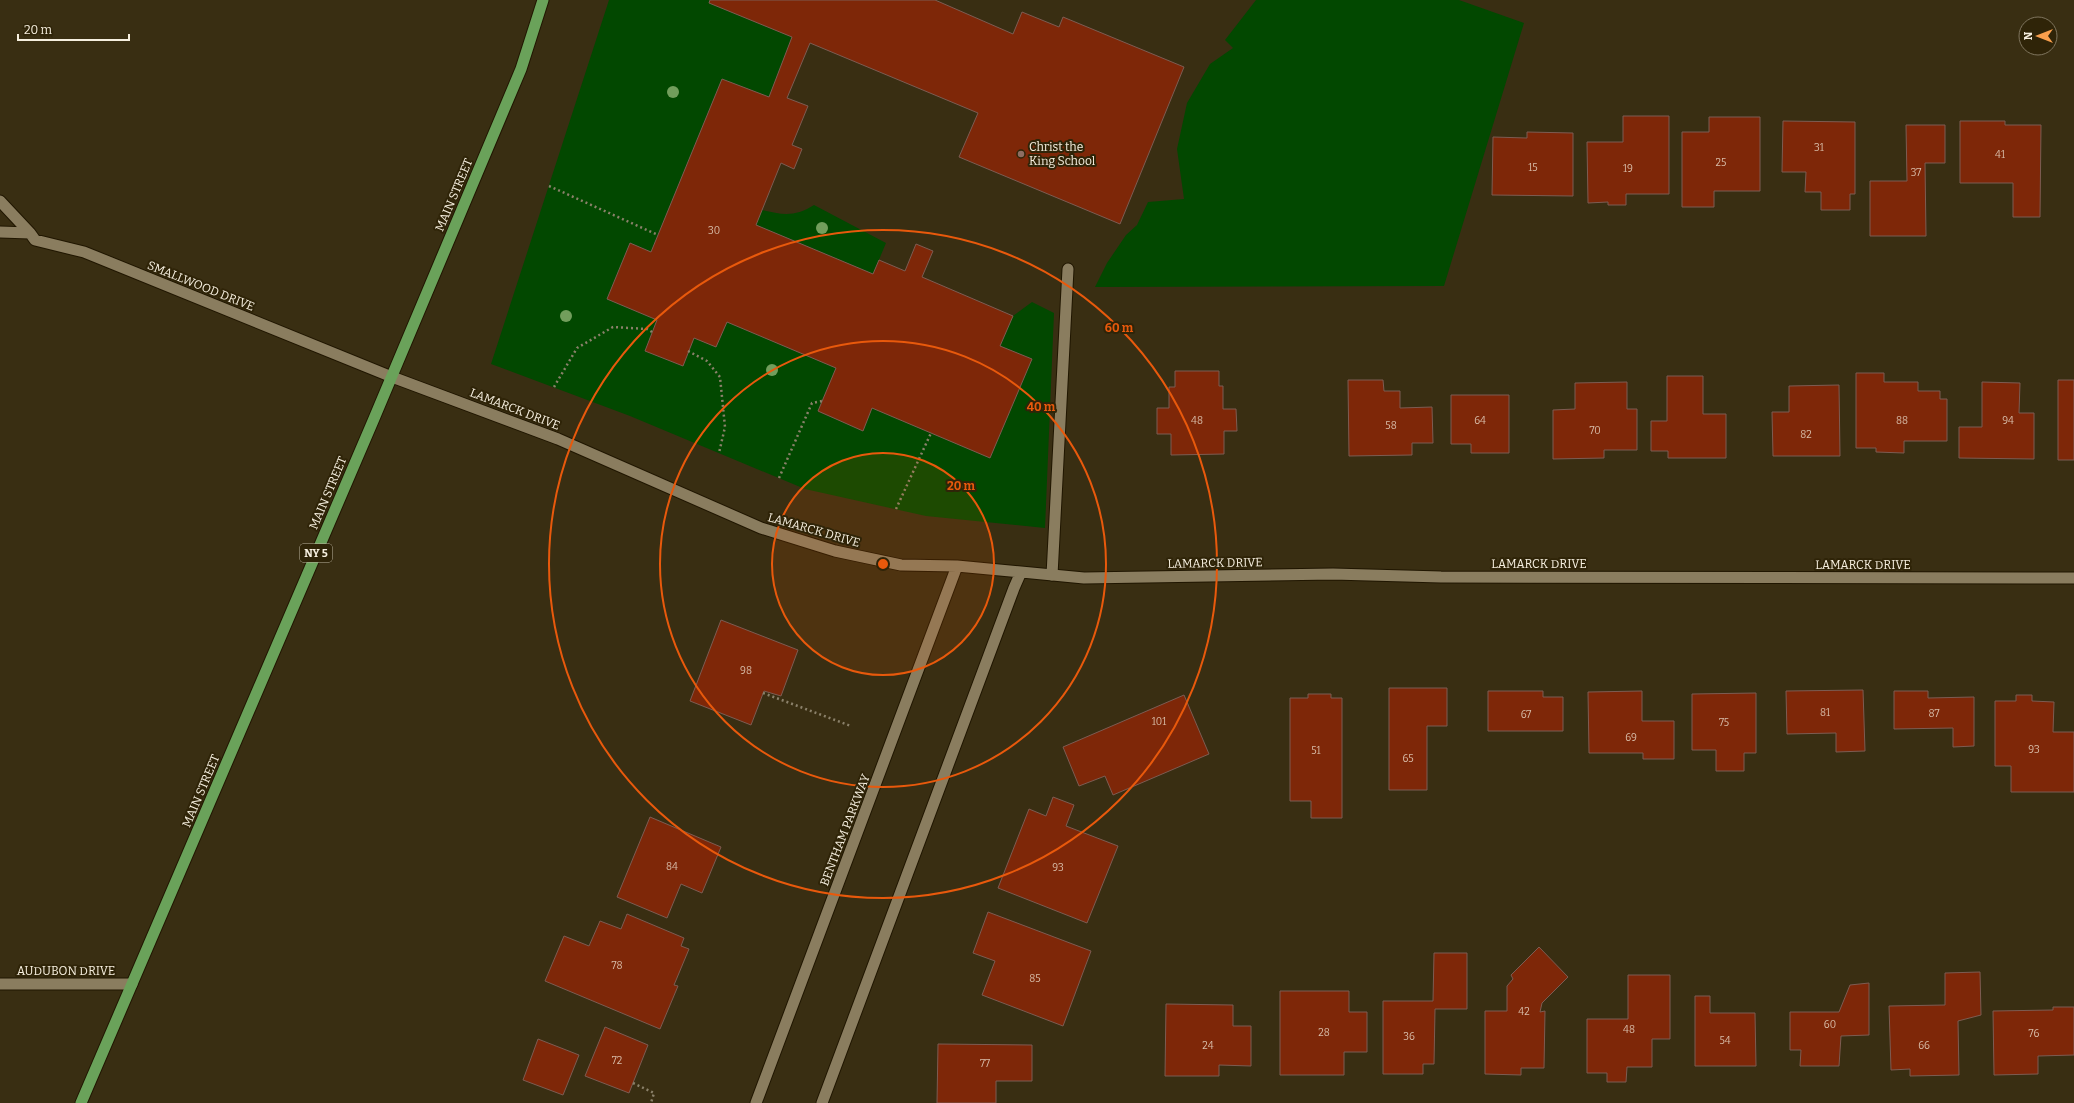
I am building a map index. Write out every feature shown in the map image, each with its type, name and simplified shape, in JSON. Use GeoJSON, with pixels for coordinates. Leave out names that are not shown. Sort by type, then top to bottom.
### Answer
{"type":"FeatureCollection","features":[{"type":"Feature","properties":{"kind":"main road","name":"MAIN STREET"},"geometry":{"type":"LineString","coordinates":[[81,1103],[392,377],[521,69],[543,0]]}},
{"type":"Feature","properties":{"kind":"street"},"geometry":{"type":"LineString","coordinates":[[0,201],[30,233]]}},
{"type":"Feature","properties":{"kind":"street","name":"SMALLWOOD DRIVE"},"geometry":{"type":"LineString","coordinates":[[0,232],[30,233],[35,240],[84,252],[392,377]]}},
{"type":"Feature","properties":{"kind":"street"},"geometry":{"type":"LineString","coordinates":[[1052,575],[1068,269]]}},
{"type":"Feature","properties":{"kind":"street","name":"LAMARCK DRIVE"},"geometry":{"type":"LineString","coordinates":[[392,377],[558,439],[761,528],[835,551],[894,563],[957,566],[1084,578],[1333,574],[1441,577],[2074,578]]}},
{"type":"Feature","properties":{"kind":"street","name":"BENTHAM PARKWAY"},"geometry":{"type":"LineString","coordinates":[[756,1103],[957,566]]}},
{"type":"Feature","properties":{"kind":"street"},"geometry":{"type":"LineString","coordinates":[[822,1103],[1008,603],[1021,572]]}},
{"type":"Feature","properties":{"kind":"street","name":"AUDUBON DRIVE"},"geometry":{"type":"LineString","coordinates":[[0,984],[132,984]]}},
{"type":"Feature","properties":{"kind":"path"},"geometry":{"type":"LineString","coordinates":[[549,186],[658,235]]}},
{"type":"Feature","properties":{"kind":"path"},"geometry":{"type":"LineString","coordinates":[[554,387],[577,348],[613,327],[647,329],[652,332]]}},
{"type":"Feature","properties":{"kind":"path"},"geometry":{"type":"LineString","coordinates":[[688,351],[707,360],[720,377],[725,427],[719,453]]}},
{"type":"Feature","properties":{"kind":"path"},"geometry":{"type":"LineString","coordinates":[[779,478],[812,403],[822,401]]}},
{"type":"Feature","properties":{"kind":"path"},"geometry":{"type":"LineString","coordinates":[[896,509],[931,433]]}},
{"type":"Feature","properties":{"kind":"path"},"geometry":{"type":"LineString","coordinates":[[763,693],[851,726]]}},
{"type":"Feature","properties":{"kind":"path"},"geometry":{"type":"LineString","coordinates":[[632,1083],[654,1093],[651,1103]]}},
{"type":"Feature","properties":{"kind":"green space"},"geometry":{"type":"Polygon","coordinates":[[[609,0],[710,0],[709,3],[792,37],[769,97],[722,79],[651,252],[630,243],[657,320],[645,351],[683,366],[694,338],[716,347],[727,322],[836,368],[818,412],[863,430],[872,408],[1031,359],[1000,346],[1013,316],[1032,302],[1054,313],[1045,528],[926,516],[805,489],[630,416],[491,364],[609,0]]]}},
{"type":"Feature","properties":{"kind":"green space"},"geometry":{"type":"Polygon","coordinates":[[[1256,0],[1459,0],[1524,23],[1444,286],[1095,287],[1107,263],[1126,235],[1137,225],[1148,202],[1184,199],[1177,149],[1187,103],[1210,64],[1233,48],[1225,40],[1256,0]]]}},
{"type":"Feature","properties":{"kind":"green space"},"geometry":{"type":"Polygon","coordinates":[[[814,205],[886,243],[873,274],[756,225],[762,210],[789,214],[801,212],[814,205]]]}},
{"type":"Feature","properties":{"kind":"building"},"geometry":{"type":"Polygon","coordinates":[[[710,0],[935,0],[1013,34],[1022,12],[1059,27],[1063,17],[1184,67],[1120,224],[959,157],[978,113],[810,43],[787,98],[808,106],[792,145],[802,149],[794,169],[781,163],[756,225],[873,274],[879,260],[905,271],[916,244],[933,251],[922,277],[1013,316],[1000,346],[1032,359],[990,458],[872,408],[863,431],[818,411],[836,368],[727,322],[716,347],[694,338],[683,366],[645,351],[657,320],[607,299],[630,243],[651,252],[722,79],[769,97],[792,37],[709,3],[710,0]]]}},
{"type":"Feature","properties":{"kind":"building"},"geometry":{"type":"Polygon","coordinates":[[[1623,116],[1669,116],[1669,194],[1626,194],[1626,205],[1608,205],[1608,202],[1588,203],[1587,142],[1623,142],[1623,116]]]}},
{"type":"Feature","properties":{"kind":"building"},"geometry":{"type":"Polygon","coordinates":[[[1709,117],[1760,117],[1760,191],[1714,191],[1714,207],[1682,207],[1682,132],[1709,132],[1709,117]]]}},
{"type":"Feature","properties":{"kind":"building"},"geometry":{"type":"Polygon","coordinates":[[[1783,121],[1855,122],[1855,194],[1850,194],[1850,210],[1821,210],[1821,192],[1805,192],[1806,172],[1782,172],[1783,121]]]}},
{"type":"Feature","properties":{"kind":"building"},"geometry":{"type":"Polygon","coordinates":[[[1960,121],[2005,121],[2005,125],[2041,125],[2040,217],[2013,217],[2013,183],[1960,183],[1960,121]]]}},
{"type":"Feature","properties":{"kind":"building"},"geometry":{"type":"Polygon","coordinates":[[[1906,125],[1945,125],[1945,163],[1925,163],[1926,236],[1870,236],[1870,181],[1907,181],[1906,125]]]}},
{"type":"Feature","properties":{"kind":"building"},"geometry":{"type":"Polygon","coordinates":[[[1527,132],[1573,133],[1573,196],[1492,195],[1493,137],[1527,138],[1527,132]]]}},
{"type":"Feature","properties":{"kind":"building"},"geometry":{"type":"Polygon","coordinates":[[[1175,371],[1219,371],[1219,386],[1223,386],[1223,409],[1236,409],[1237,431],[1224,431],[1224,454],[1171,455],[1171,434],[1157,434],[1157,408],[1169,408],[1169,387],[1175,387],[1175,371]]]}},
{"type":"Feature","properties":{"kind":"building"},"geometry":{"type":"Polygon","coordinates":[[[1856,373],[1884,373],[1884,382],[1918,382],[1918,391],[1940,391],[1940,399],[1947,399],[1947,441],[1904,441],[1904,453],[1876,452],[1876,448],[1856,448],[1856,373]]]}},
{"type":"Feature","properties":{"kind":"building"},"geometry":{"type":"Polygon","coordinates":[[[1667,376],[1703,376],[1703,414],[1726,414],[1726,458],[1668,458],[1668,451],[1651,451],[1651,421],[1667,421],[1667,376]]]}},
{"type":"Feature","properties":{"kind":"building"},"geometry":{"type":"Polygon","coordinates":[[[1348,380],[1383,380],[1384,391],[1400,391],[1400,408],[1432,407],[1433,443],[1412,443],[1412,455],[1349,456],[1348,380]]]}},
{"type":"Feature","properties":{"kind":"building"},"geometry":{"type":"Polygon","coordinates":[[[2058,380],[2074,380],[2074,460],[2058,460],[2058,380]]]}},
{"type":"Feature","properties":{"kind":"building"},"geometry":{"type":"Polygon","coordinates":[[[1627,382],[1627,409],[1637,409],[1637,450],[1604,450],[1604,458],[1553,459],[1553,410],[1575,409],[1575,383],[1627,382]]]}},
{"type":"Feature","properties":{"kind":"building"},"geometry":{"type":"Polygon","coordinates":[[[1982,382],[2020,383],[2019,413],[2034,413],[2034,459],[1959,458],[1959,427],[1982,427],[1982,382]]]}},
{"type":"Feature","properties":{"kind":"building"},"geometry":{"type":"Polygon","coordinates":[[[1839,385],[1840,456],[1773,456],[1772,412],[1789,412],[1789,386],[1839,385]]]}},
{"type":"Feature","properties":{"kind":"building"},"geometry":{"type":"Polygon","coordinates":[[[1451,395],[1509,395],[1509,453],[1471,453],[1471,444],[1451,444],[1451,395]]]}},
{"type":"Feature","properties":{"kind":"building"},"geometry":{"type":"Polygon","coordinates":[[[721,620],[798,650],[781,696],[764,691],[751,725],[690,701],[721,620]]]}},
{"type":"Feature","properties":{"kind":"building"},"geometry":{"type":"Polygon","coordinates":[[[1389,688],[1447,688],[1447,726],[1427,726],[1427,790],[1389,790],[1389,688]]]}},
{"type":"Feature","properties":{"kind":"building"},"geometry":{"type":"Polygon","coordinates":[[[1863,690],[1865,751],[1836,752],[1836,733],[1787,734],[1786,691],[1863,690]]]}},
{"type":"Feature","properties":{"kind":"building"},"geometry":{"type":"Polygon","coordinates":[[[1488,691],[1543,691],[1543,697],[1563,697],[1563,731],[1488,731],[1488,691]]]}},
{"type":"Feature","properties":{"kind":"building"},"geometry":{"type":"Polygon","coordinates":[[[1642,691],[1642,721],[1674,721],[1674,759],[1643,759],[1643,753],[1589,753],[1588,692],[1642,691]]]}},
{"type":"Feature","properties":{"kind":"building"},"geometry":{"type":"Polygon","coordinates":[[[1894,691],[1928,691],[1928,698],[1974,697],[1974,746],[1953,747],[1953,728],[1894,729],[1894,691]]]}},
{"type":"Feature","properties":{"kind":"building"},"geometry":{"type":"Polygon","coordinates":[[[1756,693],[1756,753],[1744,753],[1744,771],[1716,771],[1716,750],[1692,750],[1692,694],[1756,693]]]}},
{"type":"Feature","properties":{"kind":"building"},"geometry":{"type":"Polygon","coordinates":[[[1308,694],[1331,694],[1331,698],[1342,698],[1342,818],[1311,818],[1311,801],[1290,801],[1290,698],[1308,698],[1308,694]]]}},
{"type":"Feature","properties":{"kind":"building"},"geometry":{"type":"Polygon","coordinates":[[[1184,695],[1209,754],[1113,795],[1105,776],[1079,786],[1063,747],[1184,695]]]}},
{"type":"Feature","properties":{"kind":"building"},"geometry":{"type":"Polygon","coordinates":[[[2016,695],[2032,695],[2032,701],[2054,702],[2053,732],[2074,732],[2074,792],[2011,792],[2011,766],[1995,766],[1995,701],[2016,701],[2016,695]]]}},
{"type":"Feature","properties":{"kind":"building"},"geometry":{"type":"Polygon","coordinates":[[[1053,797],[1074,805],[1066,826],[1118,846],[1087,923],[998,888],[1029,809],[1046,816],[1053,797]]]}},
{"type":"Feature","properties":{"kind":"building"},"geometry":{"type":"Polygon","coordinates":[[[650,817],[721,847],[702,893],[681,884],[667,918],[617,897],[650,817]]]}},
{"type":"Feature","properties":{"kind":"building"},"geometry":{"type":"Polygon","coordinates":[[[988,912],[1091,951],[1063,1026],[982,995],[995,961],[973,953],[988,912]]]}},
{"type":"Feature","properties":{"kind":"building"},"geometry":{"type":"Polygon","coordinates":[[[627,914],[684,938],[681,946],[689,949],[674,985],[678,986],[660,1029],[545,981],[564,936],[589,946],[600,921],[621,929],[627,914]]]}},
{"type":"Feature","properties":{"kind":"building"},"geometry":{"type":"Polygon","coordinates":[[[1539,947],[1568,977],[1542,1003],[1540,1012],[1545,1011],[1544,1068],[1521,1068],[1521,1075],[1485,1074],[1485,1011],[1507,1011],[1507,986],[1513,979],[1511,975],[1539,947]]]}},
{"type":"Feature","properties":{"kind":"building"},"geometry":{"type":"Polygon","coordinates":[[[1434,953],[1467,953],[1467,1009],[1435,1009],[1434,1064],[1423,1064],[1423,1074],[1383,1074],[1383,1001],[1433,1001],[1434,953]]]}},
{"type":"Feature","properties":{"kind":"building"},"geometry":{"type":"Polygon","coordinates":[[[1980,972],[1981,1015],[1958,1021],[1959,1075],[1910,1076],[1910,1069],[1891,1070],[1889,1006],[1945,1005],[1945,973],[1980,972]]]}},
{"type":"Feature","properties":{"kind":"building"},"geometry":{"type":"Polygon","coordinates":[[[1628,975],[1670,975],[1670,1039],[1652,1039],[1652,1067],[1627,1067],[1626,1082],[1607,1082],[1607,1073],[1587,1073],[1587,1019],[1628,1019],[1628,975]]]}},
{"type":"Feature","properties":{"kind":"building"},"geometry":{"type":"Polygon","coordinates":[[[1869,983],[1869,1035],[1841,1036],[1839,1066],[1800,1066],[1801,1050],[1790,1050],[1790,1012],[1839,1012],[1850,985],[1869,983]]]}},
{"type":"Feature","properties":{"kind":"building"},"geometry":{"type":"Polygon","coordinates":[[[1280,991],[1349,991],[1349,1012],[1367,1012],[1367,1052],[1344,1052],[1344,1075],[1280,1075],[1280,991]]]}},
{"type":"Feature","properties":{"kind":"building"},"geometry":{"type":"Polygon","coordinates":[[[1695,996],[1710,996],[1710,1013],[1755,1013],[1756,1066],[1695,1066],[1695,996]]]}},
{"type":"Feature","properties":{"kind":"building"},"geometry":{"type":"Polygon","coordinates":[[[1166,1004],[1233,1005],[1233,1026],[1251,1026],[1251,1066],[1219,1065],[1219,1076],[1165,1076],[1166,1004]]]}},
{"type":"Feature","properties":{"kind":"building"},"geometry":{"type":"Polygon","coordinates":[[[2053,1007],[2074,1007],[2074,1055],[2038,1056],[2038,1074],[1994,1075],[1993,1011],[2053,1010],[2053,1007]]]}},
{"type":"Feature","properties":{"kind":"building"},"geometry":{"type":"Polygon","coordinates":[[[605,1027],[648,1045],[629,1093],[585,1076],[605,1027]]]}},
{"type":"Feature","properties":{"kind":"building"},"geometry":{"type":"Polygon","coordinates":[[[538,1039],[579,1055],[563,1095],[523,1080],[538,1039]]]}},
{"type":"Feature","properties":{"kind":"building"},"geometry":{"type":"Polygon","coordinates":[[[938,1044],[1032,1045],[1032,1081],[996,1081],[996,1103],[937,1103],[938,1044]]]}},
{"type":"Feature","properties":{"kind":"place","name":"Christ the King School"},"geometry":{"type":"Point","coordinates":[1021,154]}}]}
